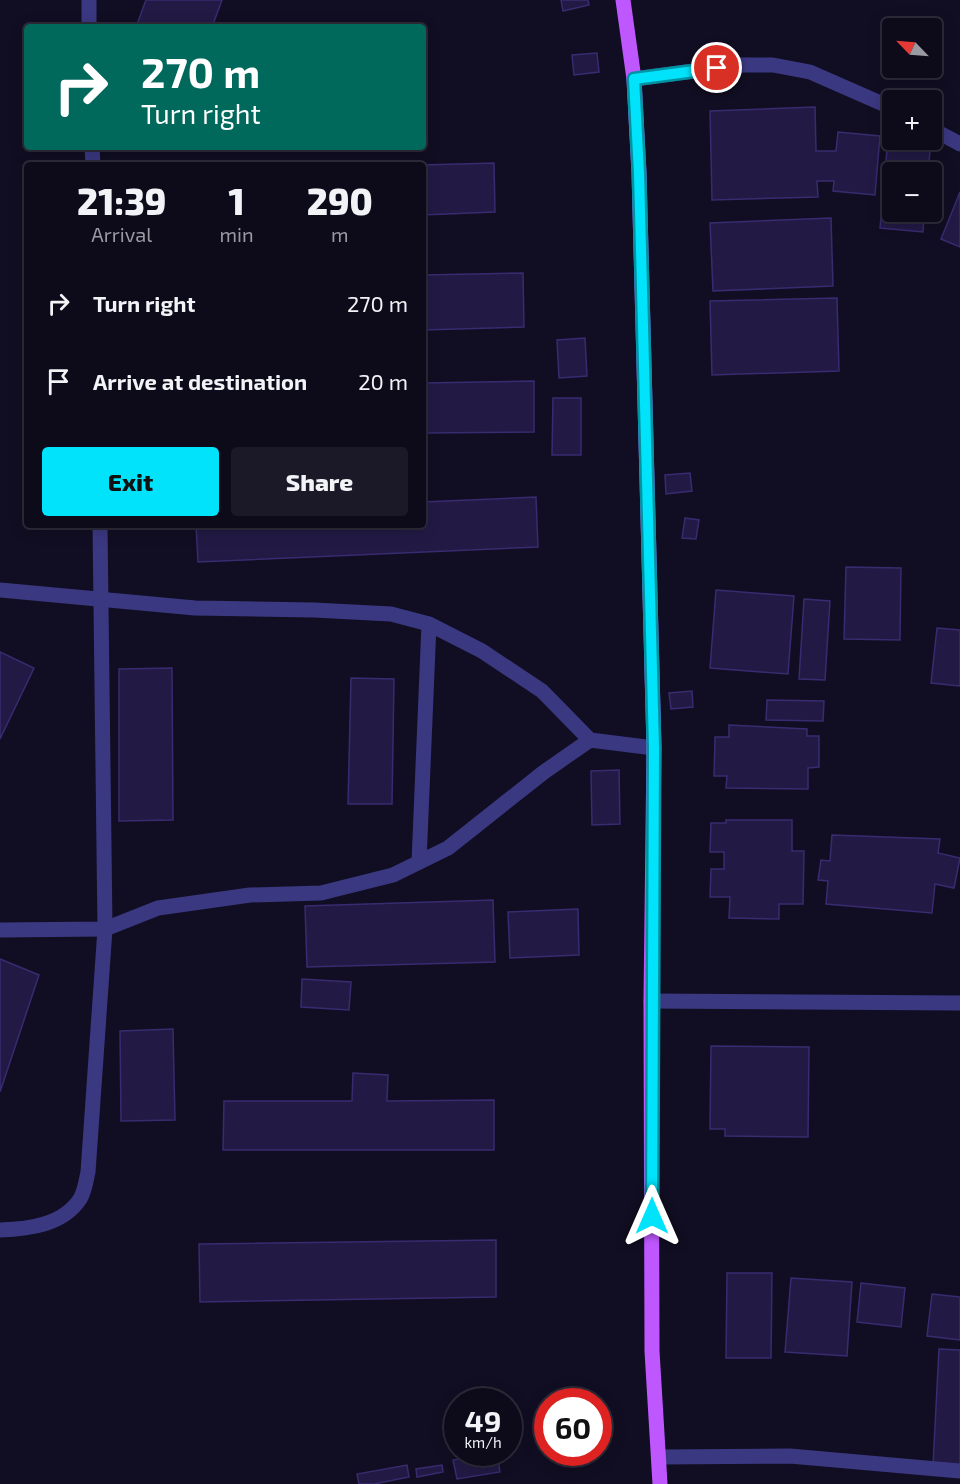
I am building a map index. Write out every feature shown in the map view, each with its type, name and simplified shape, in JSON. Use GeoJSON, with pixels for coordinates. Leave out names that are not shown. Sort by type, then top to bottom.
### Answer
{"type":"FeatureCollection","features":[{"type":"Feature","properties":{"kind":"main road"},"geometry":{"type":"LineString","coordinates":[[624,0],[634,79],[639,173],[654,748],[651,1001],[652,1351],[660,1484]]}},
{"type":"Feature","properties":{"kind":"street"},"geometry":{"type":"LineString","coordinates":[[89,0],[89,24]]}},
{"type":"Feature","properties":{"kind":"street"},"geometry":{"type":"LineString","coordinates":[[634,79],[738,65],[773,65],[810,72],[882,104]]}},
{"type":"Feature","properties":{"kind":"street"},"geometry":{"type":"LineString","coordinates":[[942,134],[960,144]]}},
{"type":"Feature","properties":{"kind":"street"},"geometry":{"type":"LineString","coordinates":[[0,1230],[23,1229],[49,1223],[69,1212],[81,1197],[88,1172],[105,929],[100,528]]}},
{"type":"Feature","properties":{"kind":"street"},"geometry":{"type":"LineString","coordinates":[[0,590],[195,608],[391,614],[429,624],[482,651],[542,691],[590,740],[654,748]]}},
{"type":"Feature","properties":{"kind":"street"},"geometry":{"type":"LineString","coordinates":[[419,862],[429,624]]}},
{"type":"Feature","properties":{"kind":"street"},"geometry":{"type":"LineString","coordinates":[[0,930],[105,929],[158,908],[250,895],[321,893],[393,876],[448,848],[544,772],[590,740]]}},
{"type":"Feature","properties":{"kind":"street"},"geometry":{"type":"LineString","coordinates":[[651,1001],[960,1003]]}},
{"type":"Feature","properties":{"kind":"street"},"geometry":{"type":"LineString","coordinates":[[659,1457],[790,1456],[960,1471]]}},
{"type":"Feature","properties":{"kind":"building"},"geometry":{"type":"Polygon","coordinates":[[[146,0],[222,0],[213,24],[137,24],[146,0]]]}},
{"type":"Feature","properties":{"kind":"building"},"geometry":{"type":"Polygon","coordinates":[[[561,0],[588,0],[589,5],[563,11],[561,0]]]}},
{"type":"Feature","properties":{"kind":"building"},"geometry":{"type":"Polygon","coordinates":[[[597,53],[599,72],[574,75],[572,55],[597,53]]]}},
{"type":"Feature","properties":{"kind":"building"},"geometry":{"type":"Polygon","coordinates":[[[815,107],[816,151],[836,151],[838,132],[880,136],[875,195],[833,191],[834,181],[817,181],[818,197],[712,200],[710,111],[815,107]]]}},
{"type":"Feature","properties":{"kind":"building"},"geometry":{"type":"Polygon","coordinates":[[[887,150],[930,150],[929,162],[886,162],[887,150]]]}},
{"type":"Feature","properties":{"kind":"building"},"geometry":{"type":"Polygon","coordinates":[[[494,163],[495,212],[426,215],[426,165],[494,163]]]}},
{"type":"Feature","properties":{"kind":"building"},"geometry":{"type":"Polygon","coordinates":[[[960,192],[960,247],[941,239],[960,192]]]}},
{"type":"Feature","properties":{"kind":"building"},"geometry":{"type":"Polygon","coordinates":[[[882,206],[882,222],[924,222],[923,232],[880,228],[882,206]]]}},
{"type":"Feature","properties":{"kind":"building"},"geometry":{"type":"Polygon","coordinates":[[[831,218],[833,286],[713,291],[710,223],[831,218]]]}},
{"type":"Feature","properties":{"kind":"building"},"geometry":{"type":"Polygon","coordinates":[[[523,273],[524,327],[426,330],[426,275],[523,273]]]}},
{"type":"Feature","properties":{"kind":"building"},"geometry":{"type":"Polygon","coordinates":[[[837,298],[839,371],[712,375],[710,301],[837,298]]]}},
{"type":"Feature","properties":{"kind":"building"},"geometry":{"type":"Polygon","coordinates":[[[585,338],[587,376],[559,378],[557,340],[585,338]]]}},
{"type":"Feature","properties":{"kind":"building"},"geometry":{"type":"Polygon","coordinates":[[[534,381],[534,432],[426,433],[426,383],[534,381]]]}},
{"type":"Feature","properties":{"kind":"building"},"geometry":{"type":"Polygon","coordinates":[[[553,398],[581,398],[581,455],[552,455],[553,398]]]}},
{"type":"Feature","properties":{"kind":"building"},"geometry":{"type":"Polygon","coordinates":[[[690,473],[692,491],[666,494],[665,475],[690,473]]]}},
{"type":"Feature","properties":{"kind":"building"},"geometry":{"type":"Polygon","coordinates":[[[536,497],[538,547],[198,562],[196,528],[426,528],[426,502],[536,497]]]}},
{"type":"Feature","properties":{"kind":"building"},"geometry":{"type":"Polygon","coordinates":[[[685,518],[699,520],[696,539],[682,538],[685,518]]]}},
{"type":"Feature","properties":{"kind":"building"},"geometry":{"type":"Polygon","coordinates":[[[846,567],[901,568],[900,640],[844,639],[846,567]]]}},
{"type":"Feature","properties":{"kind":"building"},"geometry":{"type":"Polygon","coordinates":[[[716,590],[794,596],[788,674],[710,668],[716,590]]]}},
{"type":"Feature","properties":{"kind":"building"},"geometry":{"type":"Polygon","coordinates":[[[804,599],[830,601],[825,680],[799,679],[804,599]]]}},
{"type":"Feature","properties":{"kind":"building"},"geometry":{"type":"Polygon","coordinates":[[[937,628],[960,630],[960,686],[931,683],[937,628]]]}},
{"type":"Feature","properties":{"kind":"building"},"geometry":{"type":"Polygon","coordinates":[[[0,652],[34,668],[0,739],[0,652]]]}},
{"type":"Feature","properties":{"kind":"building"},"geometry":{"type":"Polygon","coordinates":[[[172,668],[173,820],[119,821],[119,669],[172,668]]]}},
{"type":"Feature","properties":{"kind":"building"},"geometry":{"type":"Polygon","coordinates":[[[351,678],[394,679],[392,804],[348,804],[351,678]]]}},
{"type":"Feature","properties":{"kind":"building"},"geometry":{"type":"Polygon","coordinates":[[[692,691],[693,707],[671,709],[669,693],[692,691]]]}},
{"type":"Feature","properties":{"kind":"building"},"geometry":{"type":"Polygon","coordinates":[[[767,700],[824,701],[823,721],[766,720],[767,700]]]}},
{"type":"Feature","properties":{"kind":"building"},"geometry":{"type":"Polygon","coordinates":[[[729,725],[807,729],[807,736],[819,736],[819,767],[808,768],[808,789],[726,788],[727,776],[714,776],[715,737],[729,737],[729,725]]]}},
{"type":"Feature","properties":{"kind":"building"},"geometry":{"type":"Polygon","coordinates":[[[619,770],[620,824],[592,825],[591,771],[619,770]]]}},
{"type":"Feature","properties":{"kind":"building"},"geometry":{"type":"Polygon","coordinates":[[[726,820],[792,820],[792,851],[804,851],[803,904],[779,904],[779,919],[729,918],[730,897],[710,897],[711,869],[724,869],[724,852],[710,852],[711,823],[726,823],[726,820]]]}},
{"type":"Feature","properties":{"kind":"building"},"geometry":{"type":"Polygon","coordinates":[[[832,835],[940,839],[938,853],[960,858],[954,888],[935,884],[932,913],[826,904],[828,881],[818,880],[821,860],[830,861],[832,835]]]}},
{"type":"Feature","properties":{"kind":"building"},"geometry":{"type":"Polygon","coordinates":[[[493,900],[495,962],[307,967],[305,906],[493,900]]]}},
{"type":"Feature","properties":{"kind":"building"},"geometry":{"type":"Polygon","coordinates":[[[578,909],[579,955],[510,958],[508,912],[578,909]]]}},
{"type":"Feature","properties":{"kind":"building"},"geometry":{"type":"Polygon","coordinates":[[[0,959],[39,975],[0,1092],[0,959]]]}},
{"type":"Feature","properties":{"kind":"building"},"geometry":{"type":"Polygon","coordinates":[[[302,979],[351,982],[349,1010],[301,1007],[302,979]]]}},
{"type":"Feature","properties":{"kind":"building"},"geometry":{"type":"Polygon","coordinates":[[[173,1029],[175,1120],[121,1121],[120,1031],[173,1029]]]}},
{"type":"Feature","properties":{"kind":"building"},"geometry":{"type":"Polygon","coordinates":[[[711,1046],[809,1047],[808,1137],[725,1136],[725,1129],[710,1129],[711,1046]]]}},
{"type":"Feature","properties":{"kind":"building"},"geometry":{"type":"Polygon","coordinates":[[[353,1073],[388,1075],[387,1101],[494,1100],[494,1150],[223,1150],[224,1101],[352,1101],[353,1073]]]}},
{"type":"Feature","properties":{"kind":"building"},"geometry":{"type":"Polygon","coordinates":[[[496,1240],[496,1297],[200,1302],[199,1244],[496,1240]]]}},
{"type":"Feature","properties":{"kind":"building"},"geometry":{"type":"Polygon","coordinates":[[[727,1273],[772,1273],[771,1358],[726,1358],[727,1273]]]}},
{"type":"Feature","properties":{"kind":"building"},"geometry":{"type":"Polygon","coordinates":[[[791,1278],[852,1282],[847,1356],[785,1352],[791,1278]]]}},
{"type":"Feature","properties":{"kind":"building"},"geometry":{"type":"Polygon","coordinates":[[[861,1283],[905,1288],[901,1327],[857,1322],[861,1283]]]}},
{"type":"Feature","properties":{"kind":"building"},"geometry":{"type":"Polygon","coordinates":[[[932,1294],[960,1297],[960,1340],[927,1336],[932,1294]]]}},
{"type":"Feature","properties":{"kind":"building"},"geometry":{"type":"Polygon","coordinates":[[[939,1349],[960,1350],[960,1466],[933,1465],[939,1349]]]}},
{"type":"Feature","properties":{"kind":"building"},"geometry":{"type":"Polygon","coordinates":[[[407,1465],[409,1477],[374,1484],[359,1484],[357,1474],[407,1465]]]}},
{"type":"Feature","properties":{"kind":"building"},"geometry":{"type":"Polygon","coordinates":[[[442,1465],[443,1472],[417,1477],[416,1469],[442,1465]]]}},
{"type":"Feature","properties":{"kind":"building"},"geometry":{"type":"Polygon","coordinates":[[[454,1466],[499,1466],[500,1472],[457,1479],[454,1466]]]}},
{"type":"Feature","properties":{"kind":"route"},"geometry":{"type":"LineString","coordinates":[[652,1216],[651,1001],[654,748],[639,173],[634,79],[717,68]]}}]}
